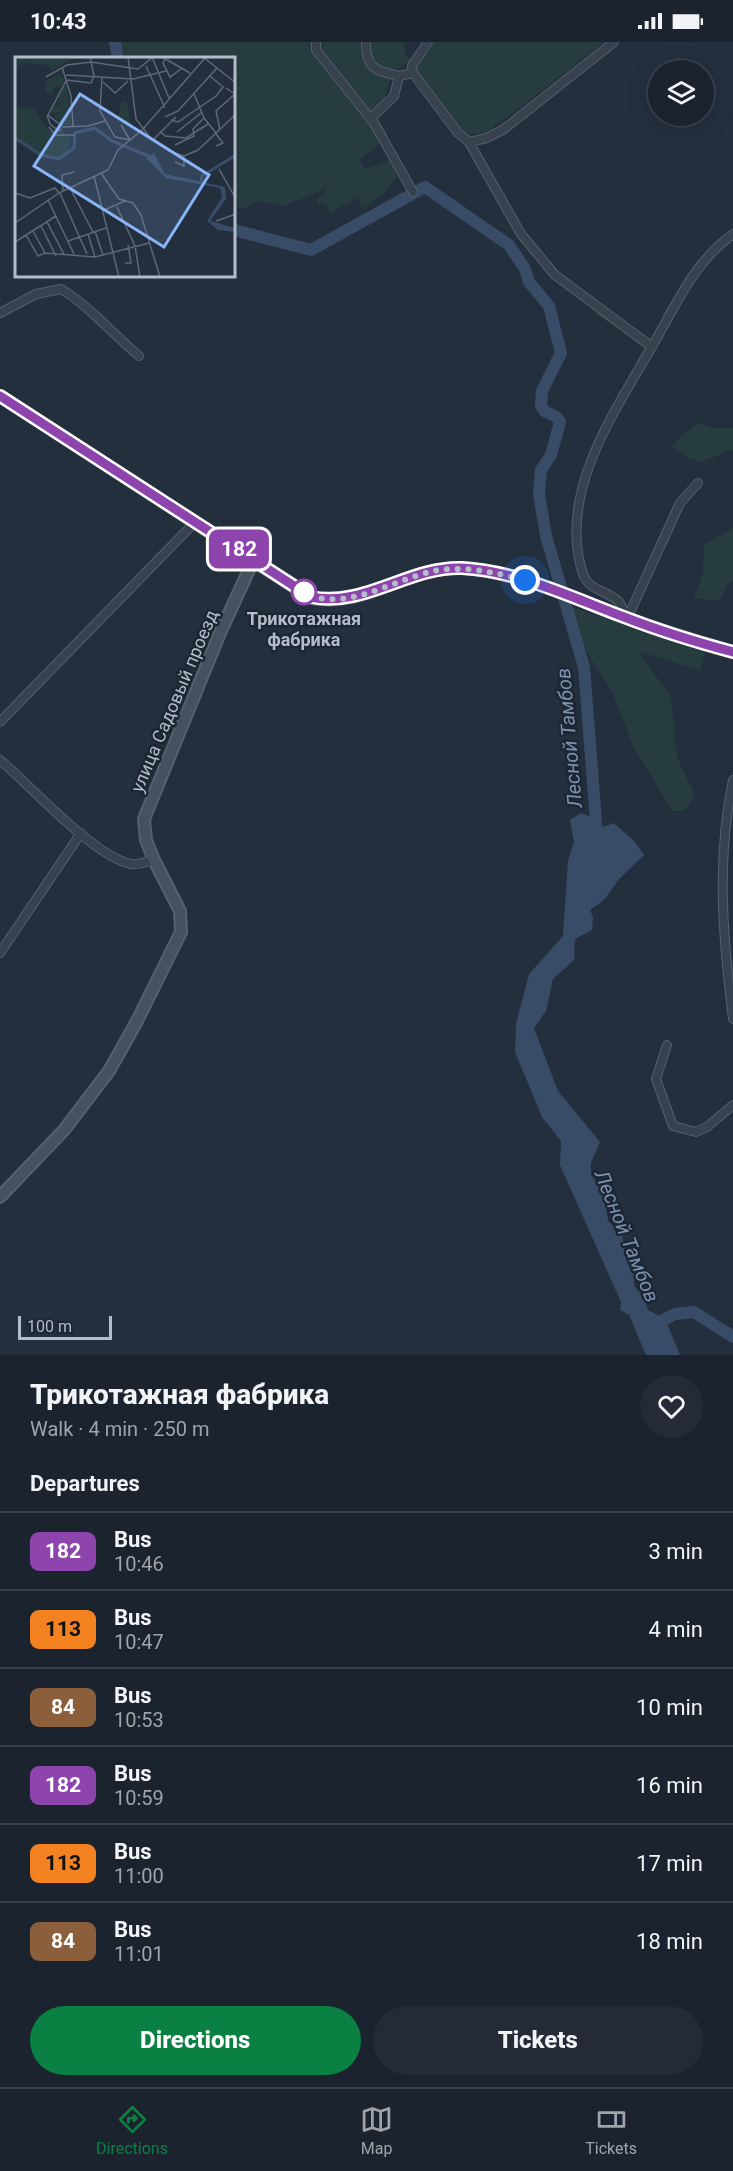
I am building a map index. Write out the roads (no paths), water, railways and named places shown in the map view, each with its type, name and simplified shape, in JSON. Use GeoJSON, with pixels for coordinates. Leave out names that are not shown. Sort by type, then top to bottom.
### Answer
{"type":"FeatureCollection","features":[{"type":"Feature","properties":{"kind":"street"},"geometry":{"type":"LineString","coordinates":[[316,42],[316,50],[370,119],[413,192]]}},
{"type":"Feature","properties":{"kind":"street"},"geometry":{"type":"LineString","coordinates":[[366,42],[366,58],[375,69],[399,76],[413,73]]}},
{"type":"Feature","properties":{"kind":"street"},"geometry":{"type":"LineString","coordinates":[[428,42],[412,66],[413,73],[458,133],[469,142],[509,215],[533,250],[555,275],[652,347]]}},
{"type":"Feature","properties":{"kind":"street"},"geometry":{"type":"LineString","coordinates":[[469,142],[487,138],[504,129],[614,42]]}},
{"type":"Feature","properties":{"kind":"street"},"geometry":{"type":"LineString","coordinates":[[370,119],[394,96],[399,76]]}},
{"type":"Feature","properties":{"kind":"street"},"geometry":{"type":"LineString","coordinates":[[627,618],[619,602],[594,589],[582,574],[577,536],[577,513],[601,437],[617,405],[698,266],[733,234]]}},
{"type":"Feature","properties":{"kind":"street"},"geometry":{"type":"LineString","coordinates":[[0,313],[36,294],[61,289],[84,302],[90,313],[139,356]]}},
{"type":"Feature","properties":{"kind":"street"},"geometry":{"type":"LineString","coordinates":[[1,399],[196,521],[311,597],[338,600],[434,571],[461,568],[525,580],[627,618],[733,652]]}},
{"type":"Feature","properties":{"kind":"street"},"geometry":{"type":"LineString","coordinates":[[627,618],[680,502],[698,483]]}},
{"type":"Feature","properties":{"kind":"street"},"geometry":{"type":"LineString","coordinates":[[0,722],[49,674],[81,636],[196,521]]}},
{"type":"Feature","properties":{"kind":"street","name":"улица Садовый проезд"},"geometry":{"type":"LineString","coordinates":[[0,1197],[64,1130],[109,1071],[137,1022],[179,937],[182,927],[180,911],[154,860],[145,832],[146,810],[254,559]]}},
{"type":"Feature","properties":{"kind":"street"},"geometry":{"type":"LineString","coordinates":[[0,760],[81,833],[124,862],[135,864],[154,860]]}},
{"type":"Feature","properties":{"kind":"street"},"geometry":{"type":"LineString","coordinates":[[732,785],[724,827],[721,874],[724,950],[733,1019]]}},
{"type":"Feature","properties":{"kind":"street"},"geometry":{"type":"LineString","coordinates":[[0,953],[81,833]]}},
{"type":"Feature","properties":{"kind":"street"},"geometry":{"type":"LineString","coordinates":[[667,1045],[656,1079],[673,1126],[696,1132],[707,1127],[733,1105]]}},
{"type":"Feature","properties":{"kind":"water"},"geometry":{"type":"Polygon","coordinates":[[[581,813],[595,818],[603,827],[614,823],[635,842],[644,855],[619,879],[604,900],[590,910],[593,917],[592,930],[575,939],[574,960],[553,979],[546,1011],[534,1028],[558,1091],[600,1142],[591,1163],[591,1175],[605,1193],[608,1221],[622,1234],[626,1258],[634,1272],[634,1286],[643,1296],[648,1310],[665,1319],[680,1355],[646,1355],[629,1315],[620,1310],[621,1302],[560,1165],[561,1141],[542,1117],[515,1052],[516,1024],[529,974],[563,936],[568,861],[574,842],[570,820],[581,813]]]}},
{"type":"Feature","properties":{"kind":"waterway","name":"Лесной Тамбов"},"geometry":{"type":"LineString","coordinates":[[115,42],[118,57]]}},
{"type":"Feature","properties":{"kind":"waterway","name":"Лесной Тамбов"},"geometry":{"type":"LineString","coordinates":[[236,231],[311,250],[425,187],[509,245],[525,269],[529,282],[549,306],[561,353],[542,391],[541,405],[545,411],[560,422],[551,455],[541,470],[539,494],[546,536],[584,667],[597,835]]}},
{"type":"Feature","properties":{"kind":"waterway"},"geometry":{"type":"LineString","coordinates":[[652,1326],[675,1314],[694,1312],[733,1337]]}},
{"type":"Feature","properties":{"kind":"place","name":"Трикотажная фабрика"},"geometry":{"type":"Point","coordinates":[304,592]}}]}
